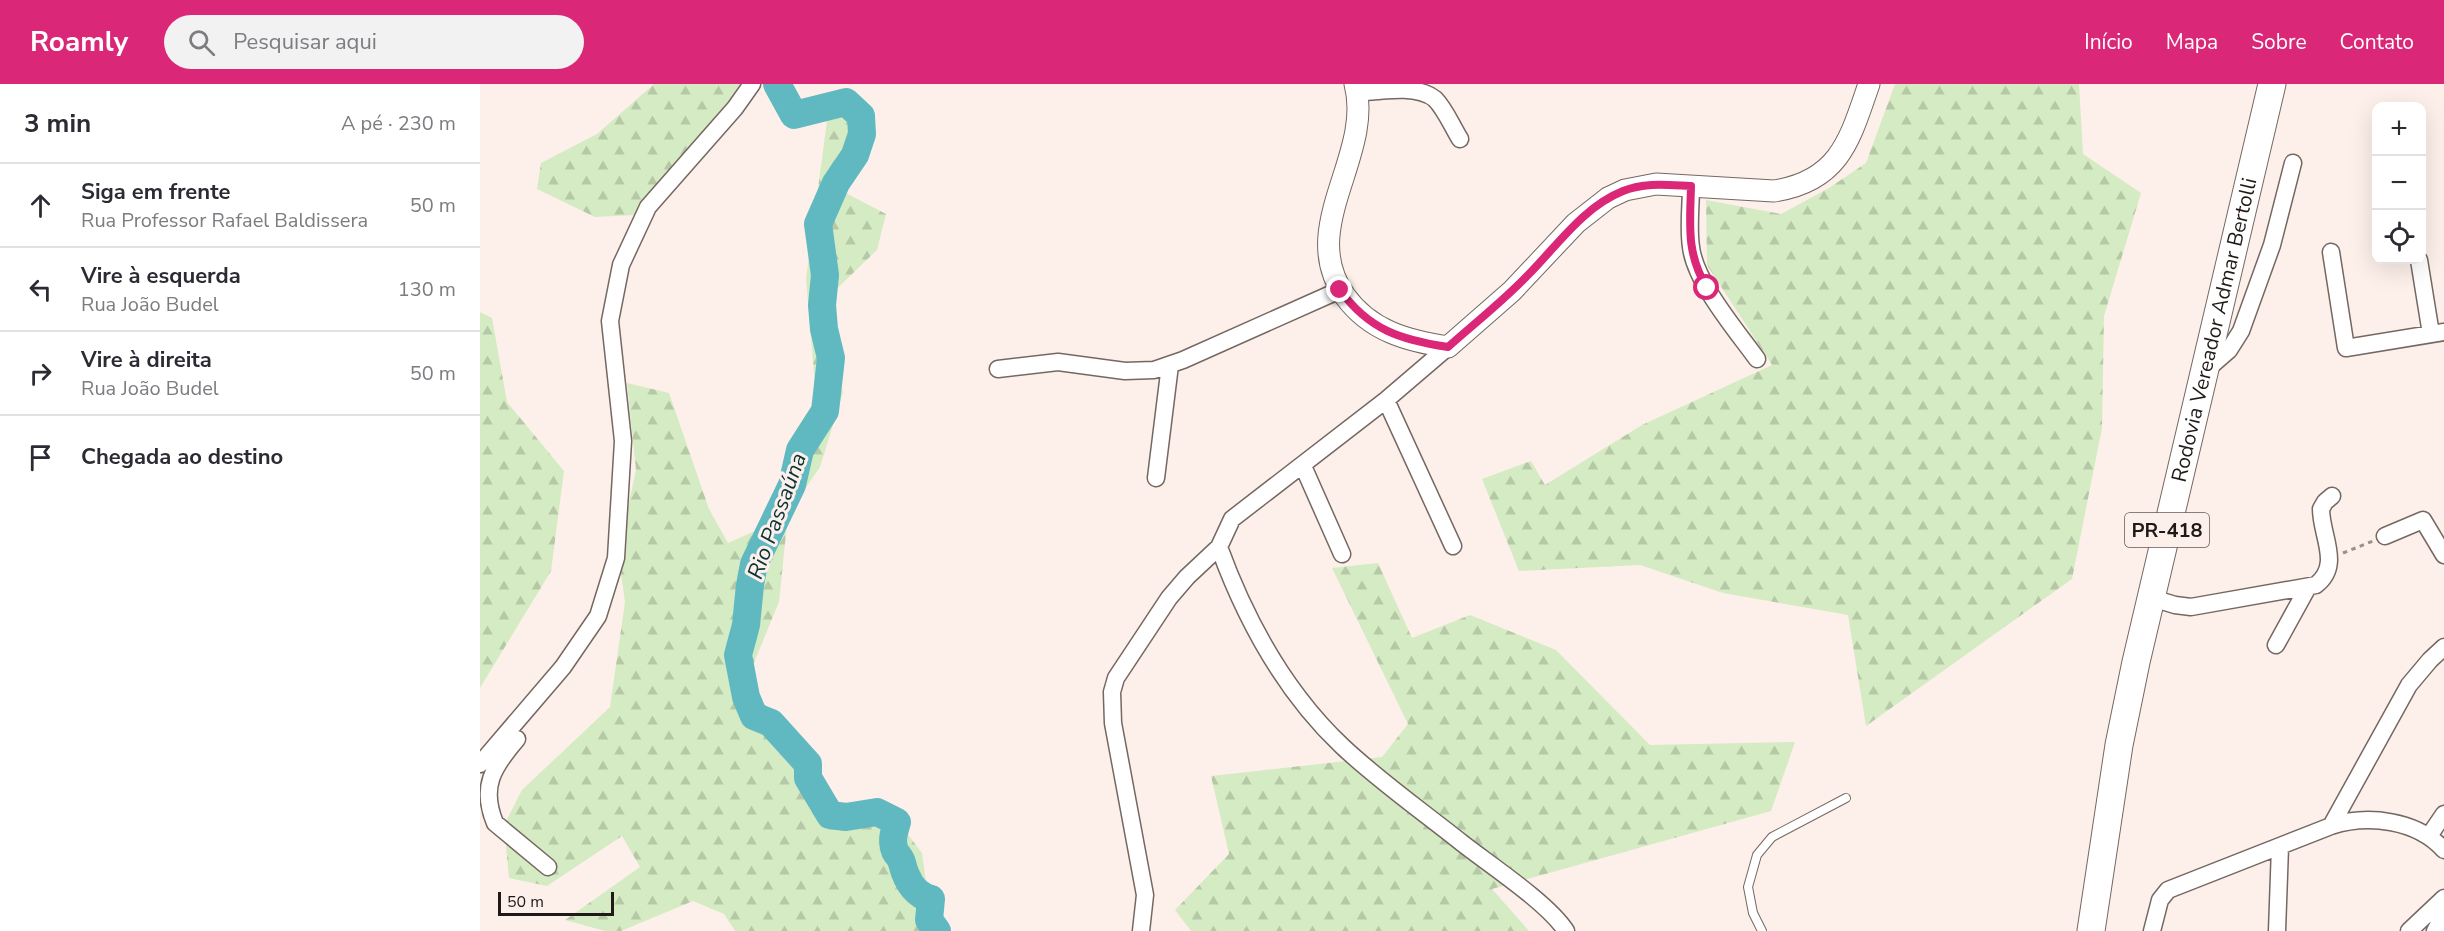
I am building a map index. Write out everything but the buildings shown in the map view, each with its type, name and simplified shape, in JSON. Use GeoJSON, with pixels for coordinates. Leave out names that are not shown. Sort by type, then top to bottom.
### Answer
{"type":"FeatureCollection","features":[{"type":"Feature","properties":{"kind":"highway"},"geometry":{"type":"LineString","coordinates":[[2260,133],[2264,84]]}},
{"type":"Feature","properties":{"kind":"highway","name":"Rodovia Vereador Admar Bertolli"},"geometry":{"type":"LineString","coordinates":[[2091,931],[2119,745],[2203,373],[2272,84]]}},
{"type":"Feature","properties":{"kind":"street"},"geometry":{"type":"LineString","coordinates":[[480,764],[563,667],[598,616],[616,558],[623,441],[610,321],[621,265],[648,207],[735,108],[752,84]]}},
{"type":"Feature","properties":{"kind":"street"},"geometry":{"type":"LineString","coordinates":[[1141,931],[1145,895],[1113,723],[1112,692],[1116,678],[1169,598],[1186,577],[1219,547],[1232,519],[1386,400],[1512,291],[1576,223],[1608,198],[1643,185],[1774,191],[1789,189],[1810,180],[1829,167],[1843,152],[1852,135],[1869,84]]}},
{"type":"Feature","properties":{"kind":"street"},"geometry":{"type":"LineString","coordinates":[[1448,347],[1407,340],[1390,333],[1368,320],[1351,305],[1340,290],[1333,273],[1328,253],[1329,230],[1355,136],[1356,89],[1424,91],[1433,96],[1460,139]]}},
{"type":"Feature","properties":{"kind":"street"},"geometry":{"type":"LineString","coordinates":[[2203,373],[2229,350],[2241,332],[2272,245],[2293,163]]}},
{"type":"Feature","properties":{"kind":"street"},"geometry":{"type":"LineString","coordinates":[[1691,186],[1690,240],[1694,261],[1707,288],[1757,359]]}},
{"type":"Feature","properties":{"kind":"street"},"geometry":{"type":"LineString","coordinates":[[2331,252],[2346,348],[2438,333],[2420,264]]}},
{"type":"Feature","properties":{"kind":"street"},"geometry":{"type":"LineString","coordinates":[[998,369],[1058,362],[1138,372],[1170,365],[1340,290]]}},
{"type":"Feature","properties":{"kind":"street"},"geometry":{"type":"LineString","coordinates":[[1156,478],[1170,365]]}},
{"type":"Feature","properties":{"kind":"street"},"geometry":{"type":"LineString","coordinates":[[1386,400],[1453,546]]}},
{"type":"Feature","properties":{"kind":"street"},"geometry":{"type":"LineString","coordinates":[[1303,466],[1342,554]]}},
{"type":"Feature","properties":{"kind":"street"},"geometry":{"type":"LineString","coordinates":[[2152,598],[2175,605],[2191,606],[2316,585],[2325,576],[2330,565],[2321,509],[2332,496]]}},
{"type":"Feature","properties":{"kind":"street"},"geometry":{"type":"LineString","coordinates":[[2385,536],[2423,520],[2444,555]]}},
{"type":"Feature","properties":{"kind":"street"},"geometry":{"type":"LineString","coordinates":[[1219,547],[1247,617],[1281,674],[1340,744],[1369,770],[1539,904],[1565,929]]}},
{"type":"Feature","properties":{"kind":"street"},"geometry":{"type":"LineString","coordinates":[[2276,645],[2308,587]]}},
{"type":"Feature","properties":{"kind":"street"},"geometry":{"type":"LineString","coordinates":[[2331,826],[2409,686],[2437,660],[2444,647]]}},
{"type":"Feature","properties":{"kind":"street"},"geometry":{"type":"LineString","coordinates":[[519,718],[521,729],[518,737],[487,773],[481,794],[488,815],[495,823],[548,867]]}},
{"type":"Feature","properties":{"kind":"street"},"geometry":{"type":"LineString","coordinates":[[2429,836],[2444,814]]}},
{"type":"Feature","properties":{"kind":"street"},"geometry":{"type":"LineString","coordinates":[[2152,931],[2160,900],[2168,890],[2331,826],[2354,820],[2391,823],[2414,828],[2429,836],[2444,850]]}},
{"type":"Feature","properties":{"kind":"street"},"geometry":{"type":"LineString","coordinates":[[2277,931],[2280,847]]}},
{"type":"Feature","properties":{"kind":"street"},"geometry":{"type":"LineString","coordinates":[[2409,931],[2444,898]]}},
{"type":"Feature","properties":{"kind":"street"},"geometry":{"type":"LineString","coordinates":[[2435,931],[2444,914]]}},
{"type":"Feature","properties":{"kind":"lane"},"geometry":{"type":"LineString","coordinates":[[1762,931],[1753,913],[1748,887],[1757,855],[1772,837],[1846,798]]}},
{"type":"Feature","properties":{"kind":"path"},"geometry":{"type":"LineString","coordinates":[[2330,558],[2385,536]]}},
{"type":"Feature","properties":{"kind":"green space"},"geometry":{"type":"Polygon","coordinates":[[[654,84],[742,84],[710,141],[635,215],[595,217],[537,189],[541,163],[597,134],[654,84]]]}},
{"type":"Feature","properties":{"kind":"green space"},"geometry":{"type":"Polygon","coordinates":[[[1895,84],[2079,84],[2083,154],[2141,193],[2104,316],[2102,428],[2072,579],[1866,726],[1848,615],[1723,593],[1640,565],[1519,571],[1482,479],[1531,461],[1545,485],[1642,425],[1772,365],[1707,265],[1706,200],[1781,214],[1829,188],[1866,163],[1895,84]]]}},
{"type":"Feature","properties":{"kind":"green space"},"geometry":{"type":"Polygon","coordinates":[[[829,106],[864,124],[842,191],[886,214],[877,250],[823,302],[843,393],[820,467],[788,514],[779,602],[753,665],[754,696],[788,724],[828,808],[891,812],[922,853],[933,931],[735,931],[724,914],[693,901],[621,931],[605,931],[565,920],[640,867],[622,836],[547,886],[509,878],[504,825],[522,790],[610,707],[625,602],[618,553],[636,470],[627,383],[669,393],[709,509],[728,543],[784,518],[805,477],[817,409],[806,279],[829,106]]]}},
{"type":"Feature","properties":{"kind":"green space"},"geometry":{"type":"Polygon","coordinates":[[[480,312],[492,318],[507,402],[564,471],[551,571],[480,688],[480,312]]]}},
{"type":"Feature","properties":{"kind":"green space"},"geometry":{"type":"Polygon","coordinates":[[[1378,563],[1412,638],[1470,615],[1556,650],[1650,745],[1795,742],[1771,811],[1492,889],[1529,931],[1191,931],[1175,910],[1229,854],[1211,776],[1382,757],[1408,724],[1332,568],[1378,563]]]}},
{"type":"Feature","properties":{"kind":"waterway","name":"Rio Passaúna"},"geometry":{"type":"LineString","coordinates":[[777,84],[794,115],[846,102],[861,116],[862,134],[855,155],[836,183],[818,224],[825,275],[822,305],[824,329],[831,358],[825,411],[800,450],[792,485],[754,564],[746,625],[738,655],[746,697],[754,716],[771,723],[808,764],[808,778],[830,815],[846,817],[877,812],[897,822],[893,840],[895,851],[911,885],[919,894],[931,899],[929,920],[937,931]]}},
{"type":"Feature","properties":{"kind":"route"},"geometry":{"type":"LineString","coordinates":[[1340,290],[1351,305],[1368,320],[1390,333],[1407,340],[1448,347],[1528,276],[1576,223],[1592,209],[1625,190],[1656,184],[1691,186],[1691,247],[1699,275],[1707,288]]}}]}
